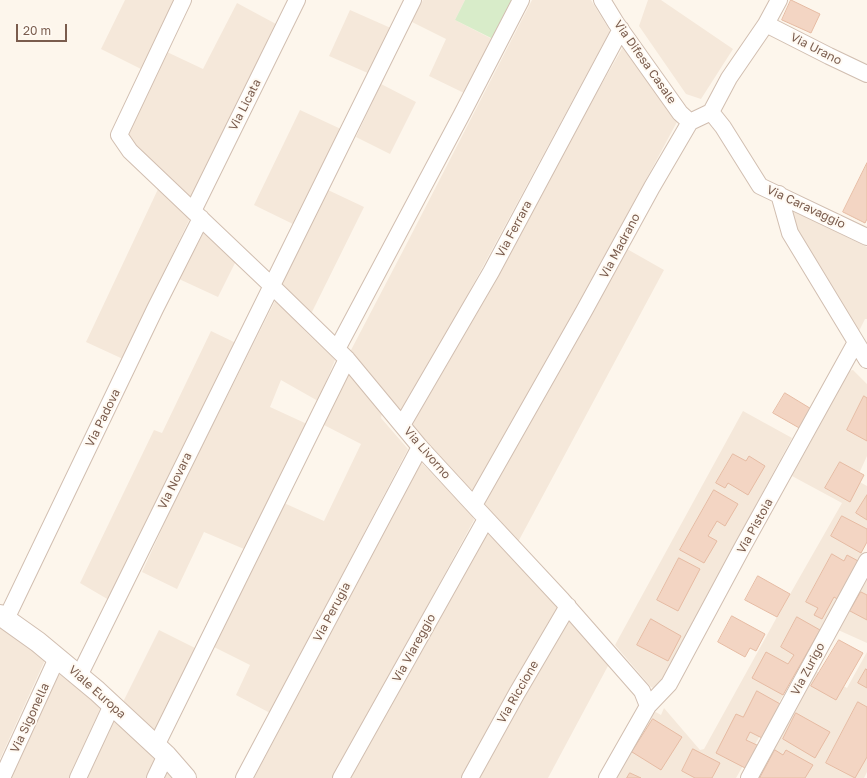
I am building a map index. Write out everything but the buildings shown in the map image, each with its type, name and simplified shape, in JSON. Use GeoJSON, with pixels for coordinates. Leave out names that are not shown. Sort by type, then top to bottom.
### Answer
{"type":"FeatureCollection","features":[{"type":"Feature","properties":{"kind":"street","name":"Via Livorno"},"geometry":{"type":"LineString","coordinates":[[183,0],[118,136],[130,151],[342,354],[420,447],[568,606],[642,691],[648,706]]}},
{"type":"Feature","properties":{"kind":"street","name":"Via Licata"},"geometry":{"type":"LineString","coordinates":[[197,214],[297,0]]}},
{"type":"Feature","properties":{"kind":"street","name":"Via Novara"},"geometry":{"type":"LineString","coordinates":[[79,676],[413,0]]}},
{"type":"Feature","properties":{"kind":"street"},"geometry":{"type":"LineString","coordinates":[[155,778],[161,750],[217,622],[289,478],[342,354],[462,114],[521,0]]}},
{"type":"Feature","properties":{"kind":"street","name":"Via Difesa Casale"},"geometry":{"type":"LineString","coordinates":[[602,0],[621,30],[680,113],[690,122]]}},
{"type":"Feature","properties":{"kind":"street"},"geometry":{"type":"LineString","coordinates":[[690,122],[711,112],[729,78],[766,24],[779,0]]}},
{"type":"Feature","properties":{"kind":"street","name":"Via Urano"},"geometry":{"type":"LineString","coordinates":[[766,24],[867,74]]}},
{"type":"Feature","properties":{"kind":"street","name":"Via Ferrara"},"geometry":{"type":"LineString","coordinates":[[402,425],[491,272],[621,30]]}},
{"type":"Feature","properties":{"kind":"street","name":"Via Caravaggio"},"geometry":{"type":"LineString","coordinates":[[711,112],[723,127],[760,186],[867,236]]}},
{"type":"Feature","properties":{"kind":"street","name":"Via Madrano"},"geometry":{"type":"LineString","coordinates":[[474,505],[690,122]]}},
{"type":"Feature","properties":{"kind":"street"},"geometry":{"type":"LineString","coordinates":[[779,194],[790,233],[867,360]]}},
{"type":"Feature","properties":{"kind":"street","name":"Via Padova"},"geometry":{"type":"LineString","coordinates":[[3,617],[155,308],[197,214]]}},
{"type":"Feature","properties":{"kind":"street","name":"Via Pistoia"},"geometry":{"type":"LineString","coordinates":[[607,778],[648,706],[669,684],[856,342]]}},
{"type":"Feature","properties":{"kind":"street","name":"Via Perugia"},"geometry":{"type":"LineString","coordinates":[[244,778],[420,447]]}},
{"type":"Feature","properties":{"kind":"street","name":"Via Viareggio"},"geometry":{"type":"LineString","coordinates":[[341,778],[486,519]]}},
{"type":"Feature","properties":{"kind":"street","name":"Via Zurigo"},"geometry":{"type":"LineString","coordinates":[[749,778],[867,561]]}},
{"type":"Feature","properties":{"kind":"street","name":"Via Riccione"},"geometry":{"type":"LineString","coordinates":[[470,778],[517,693],[568,606]]}},
{"type":"Feature","properties":{"kind":"street","name":"Viale Europa"},"geometry":{"type":"LineString","coordinates":[[3,617],[58,658],[112,705],[161,750],[186,778]]}},
{"type":"Feature","properties":{"kind":"street","name":"Via Sigonella"},"geometry":{"type":"LineString","coordinates":[[2,778],[58,658]]}},
{"type":"Feature","properties":{"kind":"street"},"geometry":{"type":"LineString","coordinates":[[78,778],[112,705]]}},
{"type":"Feature","properties":{"kind":"shaded area"},"geometry":{"type":"Polygon","coordinates":[[[125,0],[174,0],[141,69],[101,49],[125,0]]]}},
{"type":"Feature","properties":{"kind":"shaded area"},"geometry":{"type":"Polygon","coordinates":[[[423,0],[465,0],[455,20],[492,39],[464,93],[429,76],[446,39],[412,22],[423,0]]]}},
{"type":"Feature","properties":{"kind":"shaded area"},"geometry":{"type":"Polygon","coordinates":[[[532,0],[591,0],[610,31],[406,409],[399,409],[350,352],[532,0]]]}},
{"type":"Feature","properties":{"kind":"shaded area"},"geometry":{"type":"Polygon","coordinates":[[[648,0],[661,0],[733,49],[701,99],[686,94],[639,26],[648,0]]]}},
{"type":"Feature","properties":{"kind":"shaded area"},"geometry":{"type":"Polygon","coordinates":[[[237,3],[276,24],[191,198],[135,145],[128,136],[129,129],[167,52],[203,69],[237,3]]]}},
{"type":"Feature","properties":{"kind":"shaded area"},"geometry":{"type":"Polygon","coordinates":[[[350,10],[393,29],[370,74],[329,56],[350,10]]]}},
{"type":"Feature","properties":{"kind":"shaded area"},"geometry":{"type":"Polygon","coordinates":[[[623,47],[678,120],[476,493],[471,492],[413,427],[413,423],[494,284],[584,115],[623,47]]]}},
{"type":"Feature","properties":{"kind":"shaded area"},"geometry":{"type":"Polygon","coordinates":[[[381,84],[416,102],[390,154],[356,137],[381,84]]]}},
{"type":"Feature","properties":{"kind":"shaded area"},"geometry":{"type":"Polygon","coordinates":[[[300,110],[343,130],[295,225],[254,205],[300,110]]]}},
{"type":"Feature","properties":{"kind":"shaded area"},"geometry":{"type":"Polygon","coordinates":[[[159,187],[191,216],[123,359],[86,342],[159,187]]]}},
{"type":"Feature","properties":{"kind":"shaded area"},"geometry":{"type":"Polygon","coordinates":[[[328,190],[364,207],[310,316],[282,284],[328,190]]]}},
{"type":"Feature","properties":{"kind":"shaded area"},"geometry":{"type":"Polygon","coordinates":[[[794,211],[867,247],[867,319],[865,319],[857,335],[785,225],[794,211]]]}},
{"type":"Feature","properties":{"kind":"shaded area"},"geometry":{"type":"Polygon","coordinates":[[[205,230],[236,261],[218,297],[179,279],[205,230]]]}},
{"type":"Feature","properties":{"kind":"shaded area"},"geometry":{"type":"Polygon","coordinates":[[[627,249],[664,270],[518,542],[484,507],[485,502],[627,249]]]}},
{"type":"Feature","properties":{"kind":"shaded area"},"geometry":{"type":"Polygon","coordinates":[[[276,299],[306,332],[335,360],[318,401],[281,380],[270,407],[307,424],[244,549],[204,532],[177,589],[142,572],[177,496],[276,299]]]}},
{"type":"Feature","properties":{"kind":"shaded area"},"geometry":{"type":"Polygon","coordinates":[[[211,331],[236,343],[109,600],[80,583],[154,430],[162,433],[211,331]]]}},
{"type":"Feature","properties":{"kind":"shaded area"},"geometry":{"type":"Polygon","coordinates":[[[853,370],[867,384],[867,456],[856,480],[867,486],[867,542],[824,625],[736,778],[614,778],[652,710],[661,715],[664,708],[700,750],[704,749],[842,503],[792,476],[849,371],[853,370]]]}},
{"type":"Feature","properties":{"kind":"shaded area"},"geometry":{"type":"Polygon","coordinates":[[[348,373],[382,413],[381,418],[408,449],[270,713],[236,695],[250,665],[214,647],[284,503],[324,521],[361,444],[324,425],[348,373]]]}},
{"type":"Feature","properties":{"kind":"shaded area"},"geometry":{"type":"Polygon","coordinates":[[[743,411],[792,438],[656,689],[651,687],[615,645],[743,411]]]}},
{"type":"Feature","properties":{"kind":"shaded area"},"geometry":{"type":"Polygon","coordinates":[[[421,462],[472,515],[474,520],[334,778],[254,778],[421,462]]]}},
{"type":"Feature","properties":{"kind":"shaded area"},"geometry":{"type":"Polygon","coordinates":[[[488,526],[609,664],[548,778],[348,778],[488,526]]]}},
{"type":"Feature","properties":{"kind":"shaded area"},"geometry":{"type":"Polygon","coordinates":[[[867,572],[867,643],[836,629],[867,572]]]}},
{"type":"Feature","properties":{"kind":"shaded area"},"geometry":{"type":"Polygon","coordinates":[[[0,627],[46,658],[0,759],[0,627]]]}},
{"type":"Feature","properties":{"kind":"shaded area"},"geometry":{"type":"Polygon","coordinates":[[[159,630],[195,648],[155,732],[123,702],[159,630]]]}},
{"type":"Feature","properties":{"kind":"shaded area"},"geometry":{"type":"Polygon","coordinates":[[[867,652],[867,772],[864,778],[753,778],[814,670],[847,688],[867,652]]]}},
{"type":"Feature","properties":{"kind":"shaded area"},"geometry":{"type":"Polygon","coordinates":[[[59,674],[100,704],[168,772],[172,778],[11,778],[59,674]]]}},
{"type":"Feature","properties":{"kind":"green space"},"geometry":{"type":"Polygon","coordinates":[[[465,0],[514,0],[495,40],[455,20],[465,0]]]}}]}
